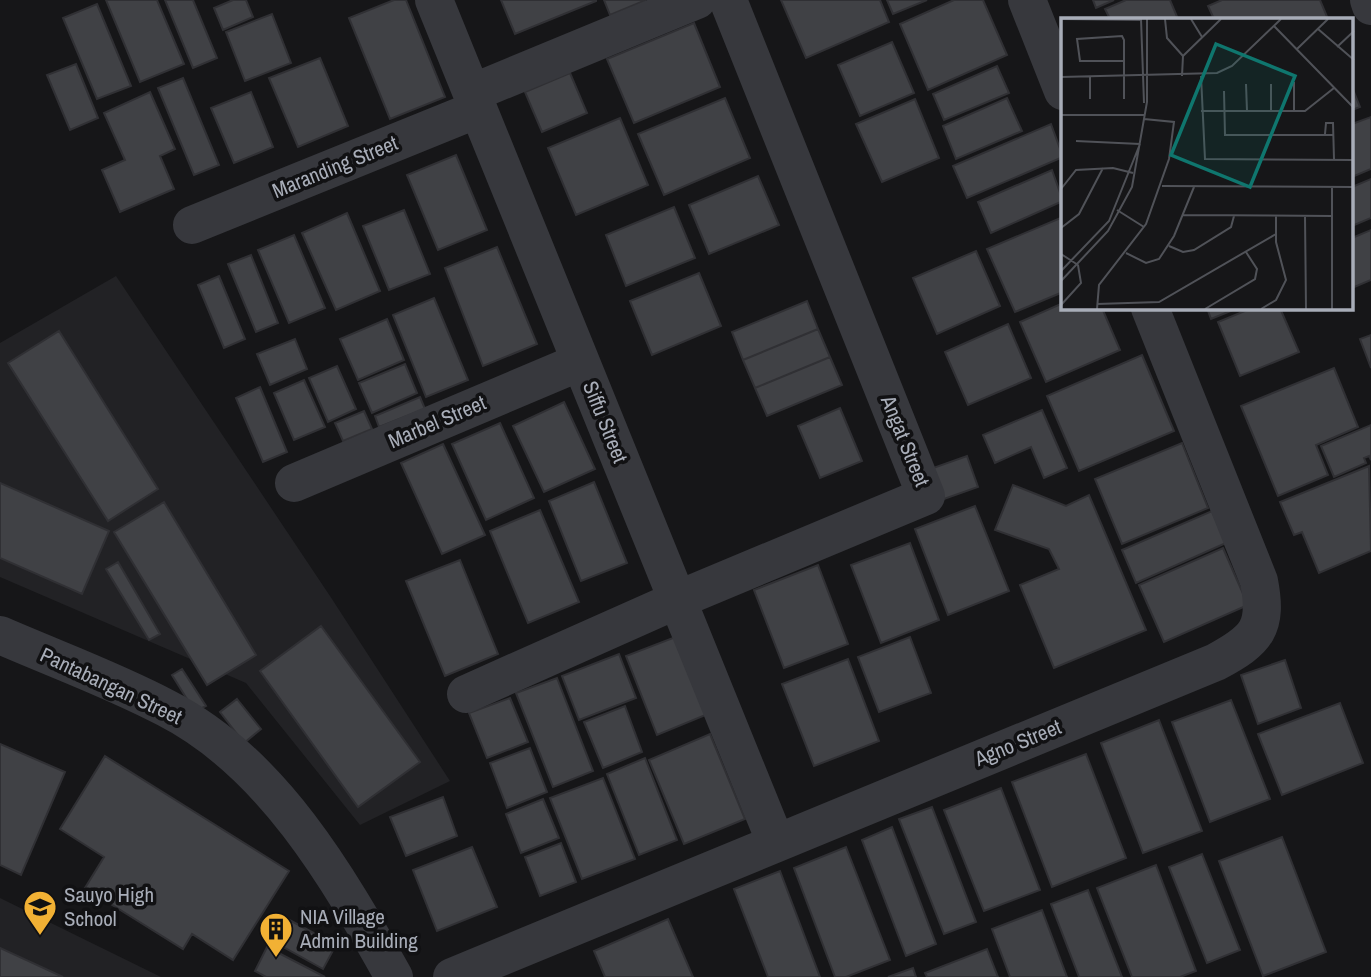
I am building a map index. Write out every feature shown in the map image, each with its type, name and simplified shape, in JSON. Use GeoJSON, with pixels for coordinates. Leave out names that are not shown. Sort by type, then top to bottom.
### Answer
{"type":"FeatureCollection","features":[{"type":"Feature","properties":{"kind":"street","name":"Siffu Street"},"geometry":{"type":"LineString","coordinates":[[434,0],[776,843]]}},
{"type":"Feature","properties":{"kind":"street","name":"Maranding Street"},"geometry":{"type":"LineString","coordinates":[[192,225],[697,0]]}},
{"type":"Feature","properties":{"kind":"street","name":"Angat Street"},"geometry":{"type":"LineString","coordinates":[[466,694],[677,600],[926,496],[728,0]]}},
{"type":"Feature","properties":{"kind":"street"},"geometry":{"type":"LineString","coordinates":[[1027,0],[1061,86]]}},
{"type":"Feature","properties":{"kind":"street"},"geometry":{"type":"LineString","coordinates":[[1368,0],[1371,6]]}},
{"type":"Feature","properties":{"kind":"street","name":"Agno Street"},"geometry":{"type":"LineString","coordinates":[[453,977],[1216,662],[1253,638],[1261,624],[1264,606],[1259,581],[1151,310]]}},
{"type":"Feature","properties":{"kind":"street","name":"Marbel Street"},"geometry":{"type":"LineString","coordinates":[[294,483],[580,362]]}},
{"type":"Feature","properties":{"kind":"street","name":"Pantabangan Street"},"geometry":{"type":"LineString","coordinates":[[0,635],[167,708],[217,741],[259,779],[312,844],[355,908],[394,977]]}},
{"type":"Feature","properties":{"kind":"shaded area"},"geometry":{"type":"Polygon","coordinates":[[[116,276],[450,781],[360,825],[246,683],[0,577],[0,343],[116,276]]]}},
{"type":"Feature","properties":{"kind":"shaded area","name":"Sauyo High School"},"geometry":{"type":"Polygon","coordinates":[[[0,898],[161,977],[0,977],[0,898]]]}},
{"type":"Feature","properties":{"kind":"building"},"geometry":{"type":"Polygon","coordinates":[[[106,0],[157,0],[184,64],[140,82],[106,0]]]}},
{"type":"Feature","properties":{"kind":"building"},"geometry":{"type":"Polygon","coordinates":[[[165,0],[193,0],[217,58],[193,68],[165,0]]]}},
{"type":"Feature","properties":{"kind":"building"},"geometry":{"type":"Polygon","coordinates":[[[233,0],[246,0],[253,17],[223,30],[214,8],[233,0]]]}},
{"type":"Feature","properties":{"kind":"building"},"geometry":{"type":"Polygon","coordinates":[[[394,0],[406,0],[445,97],[390,119],[349,18],[394,0]]]}},
{"type":"Feature","properties":{"kind":"building"},"geometry":{"type":"Polygon","coordinates":[[[501,0],[596,0],[596,1],[515,34],[501,0]]]}},
{"type":"Feature","properties":{"kind":"building"},"geometry":{"type":"Polygon","coordinates":[[[604,0],[646,0],[610,15],[604,0]]]}},
{"type":"Feature","properties":{"kind":"building"},"geometry":{"type":"Polygon","coordinates":[[[781,0],[880,0],[889,22],[806,58],[781,0]]]}},
{"type":"Feature","properties":{"kind":"building"},"geometry":{"type":"Polygon","coordinates":[[[887,0],[927,0],[893,14],[887,0]]]}},
{"type":"Feature","properties":{"kind":"building"},"geometry":{"type":"Polygon","coordinates":[[[954,0],[983,0],[1007,55],[928,90],[900,24],[954,0]]]}},
{"type":"Feature","properties":{"kind":"building"},"geometry":{"type":"Polygon","coordinates":[[[1093,0],[1114,0],[1096,8],[1093,0]]]}},
{"type":"Feature","properties":{"kind":"building"},"geometry":{"type":"Polygon","coordinates":[[[1126,0],[1170,0],[1178,18],[1110,18],[1105,9],[1126,0]]]}},
{"type":"Feature","properties":{"kind":"building"},"geometry":{"type":"Polygon","coordinates":[[[1222,0],[1320,0],[1328,18],[1214,18],[1208,6],[1222,0]]]}},
{"type":"Feature","properties":{"kind":"building"},"geometry":{"type":"Polygon","coordinates":[[[97,4],[131,86],[97,99],[63,18],[97,4]]]}},
{"type":"Feature","properties":{"kind":"building"},"geometry":{"type":"Polygon","coordinates":[[[272,14],[291,63],[245,81],[226,32],[272,14]]]}},
{"type":"Feature","properties":{"kind":"building"},"geometry":{"type":"Polygon","coordinates":[[[694,23],[720,87],[634,123],[607,59],[694,23]]]}},
{"type":"Feature","properties":{"kind":"building"},"geometry":{"type":"Polygon","coordinates":[[[892,42],[914,93],[860,116],[838,65],[892,42]]]}},
{"type":"Feature","properties":{"kind":"building"},"geometry":{"type":"Polygon","coordinates":[[[320,58],[348,126],[298,147],[269,78],[320,58]]]}},
{"type":"Feature","properties":{"kind":"building"},"geometry":{"type":"Polygon","coordinates":[[[76,64],[98,118],[70,130],[47,75],[76,64]]]}},
{"type":"Feature","properties":{"kind":"building"},"geometry":{"type":"Polygon","coordinates":[[[997,66],[1009,93],[944,120],[933,94],[997,66]]]}},
{"type":"Feature","properties":{"kind":"building"},"geometry":{"type":"Polygon","coordinates":[[[570,73],[587,113],[542,132],[525,92],[570,73]]]}},
{"type":"Feature","properties":{"kind":"building"},"geometry":{"type":"Polygon","coordinates":[[[183,78],[219,165],[194,175],[158,88],[183,78]]]}},
{"type":"Feature","properties":{"kind":"building"},"geometry":{"type":"Polygon","coordinates":[[[150,92],[175,149],[160,156],[174,189],[120,212],[102,170],[125,160],[104,113],[150,92]]]}},
{"type":"Feature","properties":{"kind":"building"},"geometry":{"type":"Polygon","coordinates":[[[251,92],[273,147],[234,163],[211,108],[251,92]]]}},
{"type":"Feature","properties":{"kind":"building"},"geometry":{"type":"Polygon","coordinates":[[[1354,92],[1360,107],[1354,109],[1354,92]]]}},
{"type":"Feature","properties":{"kind":"building"},"geometry":{"type":"Polygon","coordinates":[[[725,98],[750,158],[664,195],[638,134],[725,98]]]}},
{"type":"Feature","properties":{"kind":"building"},"geometry":{"type":"Polygon","coordinates":[[[1007,98],[1022,131],[956,159],[943,126],[1007,98]]]}},
{"type":"Feature","properties":{"kind":"building"},"geometry":{"type":"Polygon","coordinates":[[[915,99],[939,158],[882,182],[856,124],[915,99]]]}},
{"type":"Feature","properties":{"kind":"building"},"geometry":{"type":"Polygon","coordinates":[[[1371,117],[1371,169],[1354,176],[1354,123],[1371,117]]]}},
{"type":"Feature","properties":{"kind":"building"},"geometry":{"type":"Polygon","coordinates":[[[620,118],[648,185],[576,215],[548,148],[620,118]]]}},
{"type":"Feature","properties":{"kind":"building"},"geometry":{"type":"Polygon","coordinates":[[[1051,124],[1061,152],[1061,158],[967,198],[953,166],[1051,124]]]}},
{"type":"Feature","properties":{"kind":"building"},"geometry":{"type":"Polygon","coordinates":[[[456,155],[487,230],[438,250],[407,175],[456,155]]]}},
{"type":"Feature","properties":{"kind":"building"},"geometry":{"type":"Polygon","coordinates":[[[1052,170],[1061,195],[1061,202],[991,233],[978,202],[1052,170]]]}},
{"type":"Feature","properties":{"kind":"building"},"geometry":{"type":"Polygon","coordinates":[[[758,176],[779,225],[709,254],[689,205],[758,176]]]}},
{"type":"Feature","properties":{"kind":"building"},"geometry":{"type":"Polygon","coordinates":[[[1371,179],[1371,218],[1354,225],[1354,186],[1371,179]]]}},
{"type":"Feature","properties":{"kind":"building"},"geometry":{"type":"Polygon","coordinates":[[[674,207],[695,258],[626,286],[606,235],[674,207]]]}},
{"type":"Feature","properties":{"kind":"building"},"geometry":{"type":"Polygon","coordinates":[[[404,210],[430,274],[389,290],[363,226],[404,210]]]}},
{"type":"Feature","properties":{"kind":"building"},"geometry":{"type":"Polygon","coordinates":[[[347,213],[380,291],[336,310],[302,233],[347,213]]]}},
{"type":"Feature","properties":{"kind":"building"},"geometry":{"type":"Polygon","coordinates":[[[1061,218],[1061,293],[1015,312],[987,249],[1061,218]]]}},
{"type":"Feature","properties":{"kind":"building"},"geometry":{"type":"Polygon","coordinates":[[[1371,230],[1371,280],[1354,287],[1354,237],[1371,230]]]}},
{"type":"Feature","properties":{"kind":"building"},"geometry":{"type":"Polygon","coordinates":[[[294,235],[325,308],[289,323],[258,250],[294,235]]]}},
{"type":"Feature","properties":{"kind":"building"},"geometry":{"type":"Polygon","coordinates":[[[497,247],[537,344],[483,366],[445,268],[497,247]]]}},
{"type":"Feature","properties":{"kind":"building"},"geometry":{"type":"Polygon","coordinates":[[[976,251],[1000,306],[937,334],[913,278],[976,251]]]}},
{"type":"Feature","properties":{"kind":"building"},"geometry":{"type":"Polygon","coordinates":[[[251,255],[278,323],[256,332],[228,264],[251,255]]]}},
{"type":"Feature","properties":{"kind":"building"},"geometry":{"type":"Polygon","coordinates":[[[699,273],[721,326],[652,355],[630,301],[699,273]]]}},
{"type":"Feature","properties":{"kind":"building"},"geometry":{"type":"Polygon","coordinates":[[[219,276],[245,339],[224,348],[198,285],[219,276]]]}},
{"type":"Feature","properties":{"kind":"building"},"geometry":{"type":"Polygon","coordinates":[[[434,298],[468,380],[426,397],[393,315],[434,298]]]}},
{"type":"Feature","properties":{"kind":"building"},"geometry":{"type":"Polygon","coordinates":[[[807,301],[818,329],[743,360],[732,332],[807,301]]]}},
{"type":"Feature","properties":{"kind":"building"},"geometry":{"type":"Polygon","coordinates":[[[1061,304],[1061,310],[1103,310],[1120,350],[1046,382],[1020,322],[1061,304]]]}},
{"type":"Feature","properties":{"kind":"building"},"geometry":{"type":"Polygon","coordinates":[[[1208,310],[1233,310],[1211,319],[1208,310]]]}},
{"type":"Feature","properties":{"kind":"building"},"geometry":{"type":"Polygon","coordinates":[[[1247,310],[1281,310],[1299,352],[1240,376],[1218,322],[1247,310]]]}},
{"type":"Feature","properties":{"kind":"building"},"geometry":{"type":"Polygon","coordinates":[[[387,319],[404,360],[358,380],[340,339],[387,319]]]}},
{"type":"Feature","properties":{"kind":"building"},"geometry":{"type":"Polygon","coordinates":[[[1008,324],[1031,378],[968,405],[945,352],[1008,324]]]}},
{"type":"Feature","properties":{"kind":"building"},"geometry":{"type":"Polygon","coordinates":[[[818,329],[830,357],[755,388],[743,360],[818,329]]]}},
{"type":"Feature","properties":{"kind":"building"},"geometry":{"type":"Polygon","coordinates":[[[59,331],[158,489],[108,521],[8,363],[59,331]]]}},
{"type":"Feature","properties":{"kind":"building"},"geometry":{"type":"Polygon","coordinates":[[[1371,335],[1371,368],[1360,339],[1371,335]]]}},
{"type":"Feature","properties":{"kind":"building"},"geometry":{"type":"Polygon","coordinates":[[[295,339],[307,369],[270,385],[257,354],[295,339]]]}},
{"type":"Feature","properties":{"kind":"building"},"geometry":{"type":"Polygon","coordinates":[[[1142,355],[1174,431],[1079,471],[1047,396],[1142,355]]]}},
{"type":"Feature","properties":{"kind":"building"},"geometry":{"type":"Polygon","coordinates":[[[830,357],[842,385],[767,416],[755,388],[830,357]]]}},
{"type":"Feature","properties":{"kind":"building"},"geometry":{"type":"Polygon","coordinates":[[[405,364],[417,393],[372,413],[359,383],[405,364]]]}},
{"type":"Feature","properties":{"kind":"building"},"geometry":{"type":"Polygon","coordinates":[[[337,366],[356,409],[328,422],[309,378],[337,366]]]}},
{"type":"Feature","properties":{"kind":"building"},"geometry":{"type":"Polygon","coordinates":[[[1334,368],[1358,427],[1316,445],[1328,475],[1278,496],[1241,406],[1334,368]]]}},
{"type":"Feature","properties":{"kind":"building"},"geometry":{"type":"Polygon","coordinates":[[[304,380],[325,427],[294,440],[274,393],[304,380]]]}},
{"type":"Feature","properties":{"kind":"building"},"geometry":{"type":"Polygon","coordinates":[[[260,387],[287,452],[263,462],[236,398],[260,387]]]}},
{"type":"Feature","properties":{"kind":"building"},"geometry":{"type":"Polygon","coordinates":[[[420,397],[425,409],[379,427],[375,416],[420,397]]]}},
{"type":"Feature","properties":{"kind":"building"},"geometry":{"type":"Polygon","coordinates":[[[564,402],[595,469],[544,492],[513,426],[564,402]]]}},
{"type":"Feature","properties":{"kind":"building"},"geometry":{"type":"Polygon","coordinates":[[[840,408],[862,461],[820,478],[798,426],[840,408]]]}},
{"type":"Feature","properties":{"kind":"building"},"geometry":{"type":"Polygon","coordinates":[[[1042,410],[1067,468],[1044,478],[1031,447],[995,463],[983,435],[1042,410]]]}},
{"type":"Feature","properties":{"kind":"building"},"geometry":{"type":"Polygon","coordinates":[[[364,411],[372,429],[343,441],[335,423],[364,411]]]}},
{"type":"Feature","properties":{"kind":"building"},"geometry":{"type":"Polygon","coordinates":[[[500,423],[534,498],[486,520],[452,444],[500,423]]]}},
{"type":"Feature","properties":{"kind":"building"},"geometry":{"type":"Polygon","coordinates":[[[1371,425],[1371,460],[1369,456],[1364,458],[1366,463],[1334,477],[1321,446],[1371,425]]]}},
{"type":"Feature","properties":{"kind":"building"},"geometry":{"type":"Polygon","coordinates":[[[1182,443],[1208,508],[1122,544],[1095,479],[1182,443]]]}},
{"type":"Feature","properties":{"kind":"building"},"geometry":{"type":"Polygon","coordinates":[[[443,444],[485,535],[442,554],[401,463],[443,444]]]}},
{"type":"Feature","properties":{"kind":"building"},"geometry":{"type":"Polygon","coordinates":[[[967,456],[978,487],[944,499],[933,468],[967,456]]]}},
{"type":"Feature","properties":{"kind":"building"},"geometry":{"type":"Polygon","coordinates":[[[1369,466],[1371,551],[1319,573],[1302,532],[1294,535],[1280,502],[1369,466]]]}},
{"type":"Feature","properties":{"kind":"building"},"geometry":{"type":"Polygon","coordinates":[[[594,482],[627,563],[581,581],[549,501],[594,482]]]}},
{"type":"Feature","properties":{"kind":"building"},"geometry":{"type":"Polygon","coordinates":[[[0,483],[109,531],[82,594],[0,558],[0,483]]]}},
{"type":"Feature","properties":{"kind":"building"},"geometry":{"type":"Polygon","coordinates":[[[1013,485],[1066,506],[1089,495],[1146,630],[1054,668],[1020,585],[1059,569],[1049,549],[995,530],[1013,485]]]}},
{"type":"Feature","properties":{"kind":"building"},"geometry":{"type":"Polygon","coordinates":[[[164,502],[256,655],[207,685],[114,532],[164,502]]]}},
{"type":"Feature","properties":{"kind":"building"},"geometry":{"type":"Polygon","coordinates":[[[975,506],[1009,591],[948,615],[915,529],[975,506]]]}},
{"type":"Feature","properties":{"kind":"building"},"geometry":{"type":"Polygon","coordinates":[[[540,510],[579,602],[528,623],[490,531],[540,510]]]}},
{"type":"Feature","properties":{"kind":"building"},"geometry":{"type":"Polygon","coordinates":[[[1212,511],[1226,543],[1136,583],[1122,550],[1212,511]]]}},
{"type":"Feature","properties":{"kind":"building"},"geometry":{"type":"Polygon","coordinates":[[[910,543],[939,620],[881,643],[851,565],[910,543]]]}},
{"type":"Feature","properties":{"kind":"building"},"geometry":{"type":"Polygon","coordinates":[[[1223,548],[1248,605],[1164,642],[1139,585],[1223,548]]]}},
{"type":"Feature","properties":{"kind":"building"},"geometry":{"type":"Polygon","coordinates":[[[460,560],[498,654],[445,676],[406,581],[460,560]]]}},
{"type":"Feature","properties":{"kind":"building"},"geometry":{"type":"Polygon","coordinates":[[[118,562],[160,634],[149,640],[106,569],[118,562]]]}},
{"type":"Feature","properties":{"kind":"building"},"geometry":{"type":"Polygon","coordinates":[[[818,565],[848,644],[784,668],[754,590],[818,565]]]}},
{"type":"Feature","properties":{"kind":"building"},"geometry":{"type":"Polygon","coordinates":[[[321,626],[420,762],[358,807],[260,671],[321,626]]]}},
{"type":"Feature","properties":{"kind":"building"},"geometry":{"type":"Polygon","coordinates":[[[678,636],[708,714],[657,735],[626,656],[678,636]]]}},
{"type":"Feature","properties":{"kind":"building"},"geometry":{"type":"Polygon","coordinates":[[[910,637],[931,693],[879,712],[858,657],[910,637]]]}},
{"type":"Feature","properties":{"kind":"building"},"geometry":{"type":"Polygon","coordinates":[[[619,654],[636,698],[579,720],[562,676],[619,654]]]}},
{"type":"Feature","properties":{"kind":"building"},"geometry":{"type":"Polygon","coordinates":[[[848,659],[879,741],[814,766],[782,684],[848,659]]]}},
{"type":"Feature","properties":{"kind":"building"},"geometry":{"type":"Polygon","coordinates":[[[1285,660],[1301,708],[1258,724],[1241,675],[1285,660]]]}},
{"type":"Feature","properties":{"kind":"building"},"geometry":{"type":"Polygon","coordinates":[[[182,669],[206,706],[195,712],[172,675],[182,669]]]}},
{"type":"Feature","properties":{"kind":"building"},"geometry":{"type":"Polygon","coordinates":[[[557,678],[593,771],[553,787],[516,693],[557,678]]]}},
{"type":"Feature","properties":{"kind":"building"},"geometry":{"type":"Polygon","coordinates":[[[510,698],[528,742],[487,758],[469,713],[510,698]]]}},
{"type":"Feature","properties":{"kind":"building"},"geometry":{"type":"Polygon","coordinates":[[[237,699],[261,729],[244,743],[220,712],[237,699]]]}},
{"type":"Feature","properties":{"kind":"building"},"geometry":{"type":"Polygon","coordinates":[[[1231,700],[1270,799],[1210,822],[1172,722],[1231,700]]]}},
{"type":"Feature","properties":{"kind":"building"},"geometry":{"type":"Polygon","coordinates":[[[1340,703],[1363,763],[1282,795],[1258,734],[1340,703]]]}},
{"type":"Feature","properties":{"kind":"building"},"geometry":{"type":"Polygon","coordinates":[[[625,706],[642,752],[603,768],[584,722],[625,706]]]}},
{"type":"Feature","properties":{"kind":"building"},"geometry":{"type":"Polygon","coordinates":[[[1159,720],[1202,831],[1143,853],[1101,743],[1159,720]]]}},
{"type":"Feature","properties":{"kind":"building"},"geometry":{"type":"Polygon","coordinates":[[[710,734],[745,819],[684,844],[649,760],[710,734]]]}},
{"type":"Feature","properties":{"kind":"building"},"geometry":{"type":"Polygon","coordinates":[[[0,744],[65,772],[21,875],[0,865],[0,744]]]}},
{"type":"Feature","properties":{"kind":"building"},"geometry":{"type":"Polygon","coordinates":[[[530,748],[547,792],[507,808],[490,763],[530,748]]]}},
{"type":"Feature","properties":{"kind":"building"},"geometry":{"type":"Polygon","coordinates":[[[1086,754],[1126,858],[1052,887],[1012,782],[1086,754]]]}},
{"type":"Feature","properties":{"kind":"building"},"geometry":{"type":"Polygon","coordinates":[[[105,756],[289,871],[233,960],[192,934],[183,949],[85,888],[104,857],[60,829],[105,756]]]}},
{"type":"Feature","properties":{"kind":"building"},"geometry":{"type":"Polygon","coordinates":[[[645,758],[677,840],[639,855],[607,774],[645,758]]]}},
{"type":"Feature","properties":{"kind":"building"},"geometry":{"type":"Polygon","coordinates":[[[603,778],[635,859],[582,879],[550,798],[603,778]]]}},
{"type":"Feature","properties":{"kind":"building"},"geometry":{"type":"Polygon","coordinates":[[[1001,788],[1040,890],[984,911],[944,810],[1001,788]]]}},
{"type":"Feature","properties":{"kind":"building"},"geometry":{"type":"Polygon","coordinates":[[[443,797],[457,836],[406,856],[390,817],[443,797]]]}},
{"type":"Feature","properties":{"kind":"building"},"geometry":{"type":"Polygon","coordinates":[[[543,799],[559,838],[521,853],[506,814],[543,799]]]}},
{"type":"Feature","properties":{"kind":"building"},"geometry":{"type":"Polygon","coordinates":[[[932,807],[976,922],[944,934],[899,819],[932,807]]]}},
{"type":"Feature","properties":{"kind":"building"},"geometry":{"type":"Polygon","coordinates":[[[892,827],[936,944],[906,956],[862,840],[892,827]]]}},
{"type":"Feature","properties":{"kind":"building"},"geometry":{"type":"Polygon","coordinates":[[[1282,837],[1326,952],[1263,976],[1219,861],[1282,837]]]}},
{"type":"Feature","properties":{"kind":"building"},"geometry":{"type":"Polygon","coordinates":[[[561,843],[576,882],[540,896],[525,857],[561,843]]]}},
{"type":"Feature","properties":{"kind":"building"},"geometry":{"type":"Polygon","coordinates":[[[472,847],[497,907],[437,931],[413,870],[472,847]]]}},
{"type":"Feature","properties":{"kind":"building"},"geometry":{"type":"Polygon","coordinates":[[[846,847],[890,960],[846,977],[835,977],[794,868],[846,847]]]}},
{"type":"Feature","properties":{"kind":"building"},"geometry":{"type":"Polygon","coordinates":[[[1202,854],[1240,950],[1207,963],[1169,867],[1202,854]]]}},
{"type":"Feature","properties":{"kind":"building"},"geometry":{"type":"Polygon","coordinates":[[[1156,865],[1196,971],[1180,977],[1132,977],[1097,888],[1156,865]]]}},
{"type":"Feature","properties":{"kind":"building"},"geometry":{"type":"Polygon","coordinates":[[[780,871],[820,977],[768,977],[734,889],[780,871]]]}},
{"type":"Feature","properties":{"kind":"building"},"geometry":{"type":"Polygon","coordinates":[[[1088,890],[1122,977],[1079,977],[1051,904],[1088,890]]]}},
{"type":"Feature","properties":{"kind":"building"},"geometry":{"type":"Polygon","coordinates":[[[1042,910],[1067,977],[1010,977],[992,929],[1042,910]]]}},
{"type":"Feature","properties":{"kind":"building"},"geometry":{"type":"Polygon","coordinates":[[[282,916],[336,945],[323,969],[269,939],[282,916]]]}},
{"type":"Feature","properties":{"kind":"building"},"geometry":{"type":"Polygon","coordinates":[[[668,919],[693,977],[605,977],[594,951],[668,919]]]}},
{"type":"Feature","properties":{"kind":"building","name":"NIA Village Admin Building"},"geometry":{"type":"Polygon","coordinates":[[[267,947],[325,977],[266,977],[255,971],[267,947]]]}},
{"type":"Feature","properties":{"kind":"building"},"geometry":{"type":"Polygon","coordinates":[[[0,948],[63,977],[0,977],[0,948]]]}},
{"type":"Feature","properties":{"kind":"building"},"geometry":{"type":"Polygon","coordinates":[[[987,949],[998,977],[927,977],[925,973],[987,949]]]}},
{"type":"Feature","properties":{"kind":"building"},"geometry":{"type":"Polygon","coordinates":[[[913,968],[916,977],[888,977],[913,968]]]}},
{"type":"Feature","properties":{"kind":"place","name":"Sauyo High School"},"geometry":{"type":"Point","coordinates":[40,937]}},
{"type":"Feature","properties":{"kind":"place","name":"NIA Village Admin Building"},"geometry":{"type":"Point","coordinates":[276,959]}}]}
